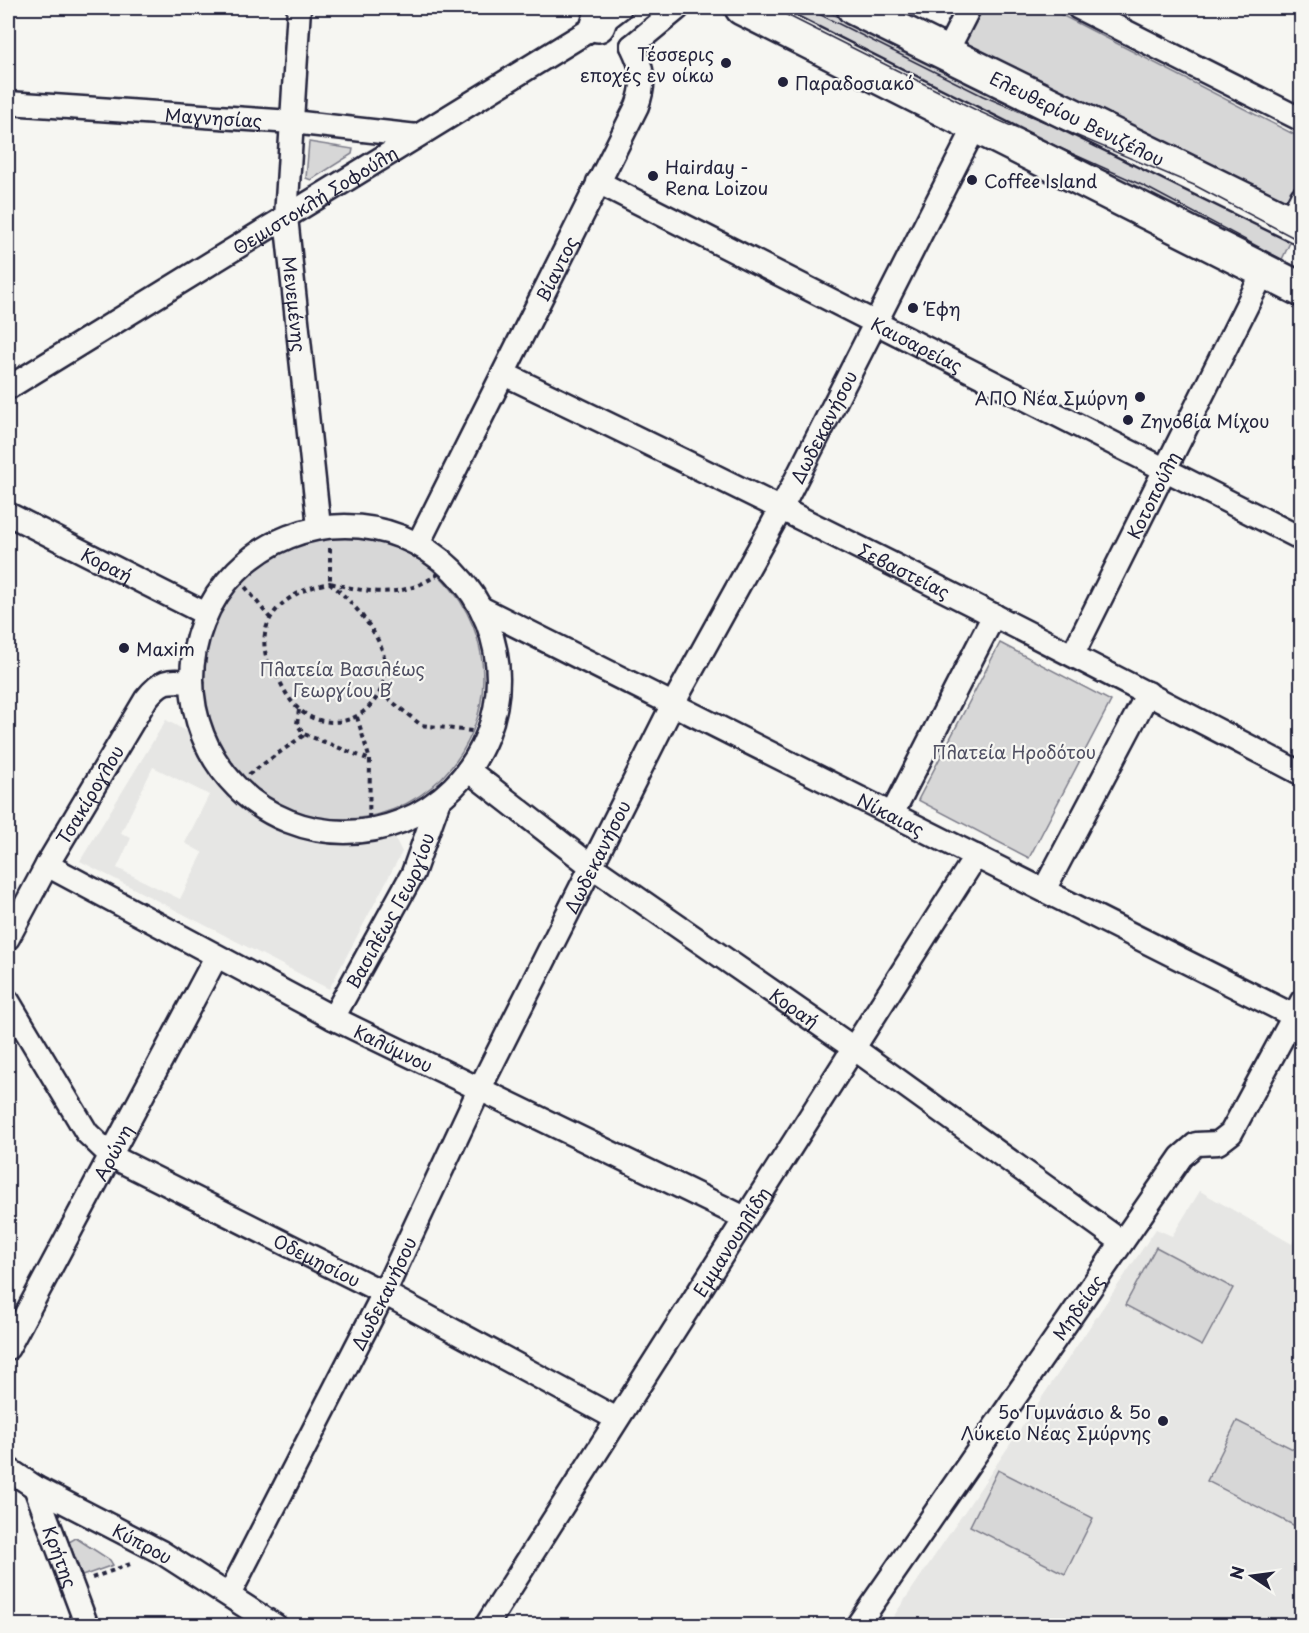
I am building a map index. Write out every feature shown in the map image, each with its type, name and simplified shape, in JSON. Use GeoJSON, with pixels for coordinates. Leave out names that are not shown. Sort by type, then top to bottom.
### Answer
{"type":"FeatureCollection","features":[{"type":"Feature","properties":{"kind":"main road"},"geometry":{"type":"LineString","coordinates":[[742,8],[1302,290]]}},
{"type":"Feature","properties":{"kind":"main road","name":"Ελευθερίου Βενιζέλου"},"geometry":{"type":"LineString","coordinates":[[854,8],[1298,216]]}},
{"type":"Feature","properties":{"kind":"street","name":"Μενεμένης"},"geometry":{"type":"LineString","coordinates":[[299,8],[286,217],[324,527]]}},
{"type":"Feature","properties":{"kind":"street"},"geometry":{"type":"LineString","coordinates":[[607,13],[632,46],[678,8]]}},
{"type":"Feature","properties":{"kind":"street"},"geometry":{"type":"LineString","coordinates":[[946,53],[969,8]]}},
{"type":"Feature","properties":{"kind":"street"},"geometry":{"type":"LineString","coordinates":[[1079,8],[1302,120]]}},
{"type":"Feature","properties":{"kind":"street","name":"Θεμιστοκλή Σοφούλη"},"geometry":{"type":"LineString","coordinates":[[8,388],[417,136],[607,13]]}},
{"type":"Feature","properties":{"kind":"street","name":"Βίαντος"},"geometry":{"type":"LineString","coordinates":[[418,543],[637,106],[643,89],[644,71],[632,46]]}},
{"type":"Feature","properties":{"kind":"street","name":"Μαγνησίας"},"geometry":{"type":"LineString","coordinates":[[8,104],[292,122],[417,136]]}},
{"type":"Feature","properties":{"kind":"street","name":"Δωδεκανήσου"},"geometry":{"type":"LineString","coordinates":[[229,1595],[384,1293],[479,1090],[673,704],[782,507],[976,125]]}},
{"type":"Feature","properties":{"kind":"street","name":"Καισαρείας"},"geometry":{"type":"LineString","coordinates":[[598,182],[1302,539]]}},
{"type":"Feature","properties":{"kind":"street","name":"Κοτοπούλη"},"geometry":{"type":"LineString","coordinates":[[1073,654],[1264,271]]}},
{"type":"Feature","properties":{"kind":"street","name":"Σεβαστείας"},"geometry":{"type":"LineString","coordinates":[[504,374],[782,507],[1073,654],[1302,774]]}},
{"type":"Feature","properties":{"kind":"street","name":"Κοραή"},"geometry":{"type":"LineString","coordinates":[[8,513],[206,614]]}},
{"type":"Feature","properties":{"kind":"street"},"geometry":{"type":"LineString","coordinates":[[360,526],[390,532],[418,543],[449,566],[467,585],[481,608],[492,638],[498,670],[496,702],[488,733],[468,770],[439,800],[417,814],[394,824],[369,831],[339,832],[320,830],[282,819],[256,804],[234,785],[217,763],[203,737],[195,710],[192,682],[195,647],[206,614],[234,573],[273,543],[324,527],[360,526]]}},
{"type":"Feature","properties":{"kind":"street","name":"Νίκαιας"},"geometry":{"type":"LineString","coordinates":[[481,608],[1044,890],[1299,1012]]}},
{"type":"Feature","properties":{"kind":"street"},"geometry":{"type":"LineString","coordinates":[[892,814],[994,615]]}},
{"type":"Feature","properties":{"kind":"street","name":"Τσακίρογλου"},"geometry":{"type":"LineString","coordinates":[[8,938],[47,865],[146,699],[159,684],[170,681],[192,682]]}},
{"type":"Feature","properties":{"kind":"street"},"geometry":{"type":"LineString","coordinates":[[1044,890],[1148,693]]}},
{"type":"Feature","properties":{"kind":"street","name":"Κοραή"},"geometry":{"type":"LineString","coordinates":[[468,770],[591,866],[852,1047],[1122,1242]]}},
{"type":"Feature","properties":{"kind":"street","name":"Βασιλέως Γεωργίου"},"geometry":{"type":"LineString","coordinates":[[333,1018],[413,873],[439,800]]}},
{"type":"Feature","properties":{"kind":"street","name":"Εμμανουηλίδη"},"geometry":{"type":"LineString","coordinates":[[486,1626],[852,1047],[976,856]]}},
{"type":"Feature","properties":{"kind":"street","name":"Καλύμνου"},"geometry":{"type":"LineString","coordinates":[[47,865],[333,1018],[745,1218]]}},
{"type":"Feature","properties":{"kind":"street","name":"Αρώνη"},"geometry":{"type":"LineString","coordinates":[[8,1348],[216,957]]}},
{"type":"Feature","properties":{"kind":"street","name":"Οδεμησίου"},"geometry":{"type":"LineString","coordinates":[[8,1001],[87,1133],[111,1156],[384,1293],[617,1419]]}},
{"type":"Feature","properties":{"kind":"street","name":"Μηδείας"},"geometry":{"type":"LineString","coordinates":[[857,1626],[1181,1157],[1196,1144],[1218,1143],[1231,1133],[1299,1012]]}},
{"type":"Feature","properties":{"kind":"street","name":"Κύπρου"},"geometry":{"type":"LineString","coordinates":[[8,1469],[35,1487],[161,1552],[276,1626]]}},
{"type":"Feature","properties":{"kind":"street","name":"Κρήτης"},"geometry":{"type":"LineString","coordinates":[[35,1487],[87,1626]]}},
{"type":"Feature","properties":{"kind":"path"},"geometry":{"type":"LineString","coordinates":[[324,527],[330,583],[349,598],[377,639],[386,666],[380,692],[373,704],[357,717],[337,723],[318,720],[299,710],[266,656],[270,618],[283,602],[298,592],[330,583],[367,592],[413,589],[449,566]]}},
{"type":"Feature","properties":{"kind":"path"},"geometry":{"type":"LineString","coordinates":[[234,573],[270,618]]}},
{"type":"Feature","properties":{"kind":"path"},"geometry":{"type":"LineString","coordinates":[[380,692],[421,725],[488,733]]}},
{"type":"Feature","properties":{"kind":"path"},"geometry":{"type":"LineString","coordinates":[[299,710],[297,724],[304,734],[370,760]]}},
{"type":"Feature","properties":{"kind":"path"},"geometry":{"type":"LineString","coordinates":[[357,717],[370,760],[369,831]]}},
{"type":"Feature","properties":{"kind":"path"},"geometry":{"type":"LineString","coordinates":[[234,785],[304,734]]}},
{"type":"Feature","properties":{"kind":"path"},"geometry":{"type":"LineString","coordinates":[[72,1586],[161,1552]]}},
{"type":"Feature","properties":{"kind":"shaded area"},"geometry":{"type":"Polygon","coordinates":[[[166,720],[188,732],[199,759],[222,789],[255,819],[294,835],[333,843],[395,838],[402,852],[329,989],[80,861],[166,720]],[[153,767],[121,833],[131,838],[117,868],[180,899],[203,853],[185,843],[209,795],[153,767]]]}},
{"type":"Feature","properties":{"kind":"shaded area","name":"5ο Γυμνάσιο & 5ο Λύκειο Νέας Σμύρνης"},"geometry":{"type":"Polygon","coordinates":[[[1200,1191],[1292,1244],[1301,1225],[1302,1599],[1288,1625],[887,1626],[1156,1229],[1172,1236],[1200,1191]]]}},
{"type":"Feature","properties":{"kind":"green space"},"geometry":{"type":"Polygon","coordinates":[[[752,8],[821,8],[982,91],[1295,232],[1276,272],[752,8]]]}},
{"type":"Feature","properties":{"kind":"green space"},"geometry":{"type":"Polygon","coordinates":[[[981,8],[1048,8],[1301,138],[1301,174],[1287,210],[957,51],[981,8]]]}},
{"type":"Feature","properties":{"kind":"green space"},"geometry":{"type":"Polygon","coordinates":[[[309,142],[353,149],[352,154],[311,180],[306,178],[309,142]]]}},
{"type":"Feature","properties":{"kind":"green space","name":"Πλατεία Βασιλέως Γεωργίου Β΄"},"geometry":{"type":"Polygon","coordinates":[[[356,537],[370,539],[409,553],[442,578],[467,611],[473,624],[481,650],[483,678],[481,706],[473,732],[467,745],[442,778],[409,803],[396,809],[370,817],[328,819],[314,817],[275,803],[252,787],[233,768],[217,745],[203,706],[201,664],[203,650],[217,611],[233,588],[252,569],[275,553],[314,539],[356,537]]]}},
{"type":"Feature","properties":{"kind":"green space","name":"Πλατεία Ηροδότου"},"geometry":{"type":"Polygon","coordinates":[[[1000,643],[1111,701],[1029,858],[918,800],[1000,643]]]}},
{"type":"Feature","properties":{"kind":"green space"},"geometry":{"type":"Polygon","coordinates":[[[1156,1247],[1233,1288],[1202,1346],[1125,1305],[1156,1247]]]}},
{"type":"Feature","properties":{"kind":"green space"},"geometry":{"type":"Polygon","coordinates":[[[1237,1421],[1301,1453],[1301,1529],[1207,1481],[1237,1421]]]}},
{"type":"Feature","properties":{"kind":"green space"},"geometry":{"type":"Polygon","coordinates":[[[998,1470],[1093,1518],[1065,1574],[970,1526],[998,1470]]]}},
{"type":"Feature","properties":{"kind":"green space"},"geometry":{"type":"Polygon","coordinates":[[[76,1538],[110,1560],[113,1565],[82,1576],[69,1542],[76,1538]]]}},
{"type":"Feature","properties":{"kind":"tram line"},"geometry":{"type":"LineString","coordinates":[[773,8],[978,111],[1144,186],[1302,270]]}},
{"type":"Feature","properties":{"kind":"tram line"},"geometry":{"type":"LineString","coordinates":[[807,8],[983,96],[1194,185],[1302,242]]}},
{"type":"Feature","properties":{"kind":"place","name":"Τέσσερις εποχές εν οίκω"},"geometry":{"type":"Point","coordinates":[726,63]}},
{"type":"Feature","properties":{"kind":"place","name":"Παραδοσιακό"},"geometry":{"type":"Point","coordinates":[783,82]}},
{"type":"Feature","properties":{"kind":"place","name":"Hairday - Rena Loizou"},"geometry":{"type":"Point","coordinates":[653,176]}},
{"type":"Feature","properties":{"kind":"place","name":"Coffee Island"},"geometry":{"type":"Point","coordinates":[972,180]}},
{"type":"Feature","properties":{"kind":"place","name":"Έφη"},"geometry":{"type":"Point","coordinates":[913,308]}},
{"type":"Feature","properties":{"kind":"place","name":"ΑΠΟ Νέα Σμύρνη"},"geometry":{"type":"Point","coordinates":[1140,397]}},
{"type":"Feature","properties":{"kind":"place","name":"Ζηνοβία Μίχου"},"geometry":{"type":"Point","coordinates":[1128,420]}},
{"type":"Feature","properties":{"kind":"place","name":"Maxim"},"geometry":{"type":"Point","coordinates":[124,648]}},
{"type":"Feature","properties":{"kind":"place","name":"5ο Γυμνάσιο & 5ο Λύκειο Νέας Σμύρνης"},"geometry":{"type":"Point","coordinates":[1163,1421]}}]}
